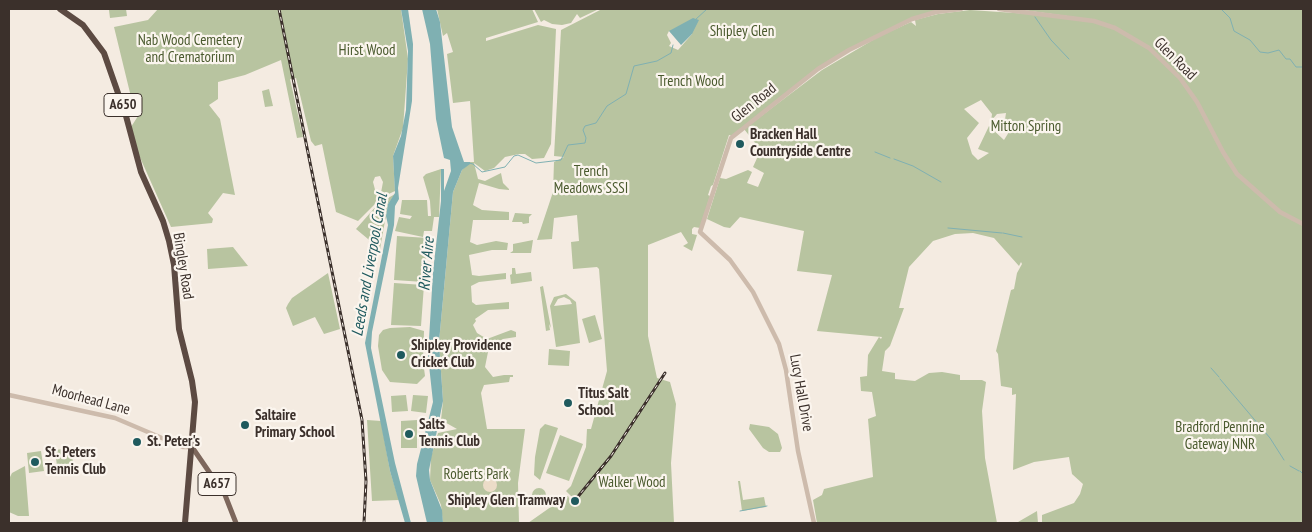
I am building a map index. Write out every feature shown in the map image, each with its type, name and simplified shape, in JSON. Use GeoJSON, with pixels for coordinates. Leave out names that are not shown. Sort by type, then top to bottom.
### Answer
{"type":"FeatureCollection","features":[{"type":"Feature","properties":{"kind":"highway","name":"Bingley Road"},"geometry":{"type":"LineString","coordinates":[[60,9],[83,25],[104,53],[126,116],[141,172],[165,228],[174,265],[180,329],[194,392],[192,448],[185,523]]}},
{"type":"Feature","properties":{"kind":"main road","name":"A657"},"geometry":{"type":"LineString","coordinates":[[192,448],[225,495],[236,523]]}},
{"type":"Feature","properties":{"kind":"street","name":"Glen Road"},"geometry":{"type":"LineString","coordinates":[[700,232],[731,138],[818,69],[849,50],[912,19],[936,12],[961,9]]}},
{"type":"Feature","properties":{"kind":"street","name":"Glen Road"},"geometry":{"type":"LineString","coordinates":[[999,9],[1094,21],[1115,28],[1149,48],[1180,78],[1197,102],[1222,152],[1237,174],[1280,212],[1303,224]]}},
{"type":"Feature","properties":{"kind":"street","name":"Lucy Hall Drive"},"geometry":{"type":"LineString","coordinates":[[700,232],[730,260],[753,292],[779,344],[786,370],[798,451],[814,523]]}},
{"type":"Feature","properties":{"kind":"street","name":"Moorhead Lane"},"geometry":{"type":"LineString","coordinates":[[9,395],[115,418],[183,447],[192,448]]}},
{"type":"Feature","properties":{"kind":"green space"},"geometry":{"type":"Polygon","coordinates":[[[126,9],[127,16],[110,18],[109,10],[126,9]]]}},
{"type":"Feature","properties":{"kind":"green space"},"geometry":{"type":"Polygon","coordinates":[[[158,9],[401,9],[408,59],[403,128],[393,156],[395,191],[380,198],[383,182],[380,176],[375,177],[373,182],[378,201],[358,221],[336,212],[322,144],[315,146],[311,141],[296,78],[290,79],[303,137],[297,138],[281,60],[245,75],[218,82],[218,99],[209,105],[220,119],[235,195],[223,193],[208,213],[213,219],[212,223],[171,227],[138,153],[131,127],[138,116],[134,97],[131,97],[114,27],[148,20],[158,9]]]}},
{"type":"Feature","properties":{"kind":"green space","name":"Roberts Park"},"geometry":{"type":"Polygon","coordinates":[[[437,9],[532,9],[538,22],[486,38],[486,41],[538,25],[556,29],[551,144],[544,158],[532,159],[525,154],[505,157],[494,168],[485,171],[474,163],[478,179],[485,181],[501,173],[503,183],[509,189],[499,189],[479,183],[473,205],[482,210],[509,212],[509,220],[473,220],[470,242],[477,245],[496,241],[508,243],[507,250],[492,250],[469,255],[472,275],[506,273],[506,279],[479,282],[471,286],[472,302],[476,305],[509,302],[509,309],[488,310],[475,319],[476,321],[473,325],[477,333],[487,339],[511,330],[516,332],[516,337],[503,339],[492,345],[488,352],[485,367],[493,377],[513,375],[513,377],[510,377],[509,382],[484,385],[481,393],[487,429],[525,429],[518,483],[519,523],[443,523],[441,505],[430,480],[431,457],[438,433],[457,429],[441,420],[443,401],[439,342],[453,192],[462,170],[470,162],[474,162],[470,101],[453,103],[447,54],[453,52],[447,33],[443,36],[437,9]]]}},
{"type":"Feature","properties":{"kind":"green space"},"geometry":{"type":"Polygon","coordinates":[[[534,9],[599,9],[580,18],[577,14],[571,23],[562,25],[552,24],[544,20],[541,22],[534,9]]]}},
{"type":"Feature","properties":{"kind":"green space"},"geometry":{"type":"Polygon","coordinates":[[[602,9],[951,9],[918,16],[816,69],[732,136],[729,135],[708,195],[710,196],[700,228],[694,227],[692,229],[692,234],[697,235],[692,251],[683,246],[688,243],[681,232],[648,245],[648,336],[657,378],[670,382],[676,404],[671,463],[674,523],[528,523],[565,497],[568,496],[572,504],[576,501],[566,491],[571,486],[586,447],[587,429],[591,429],[607,371],[599,269],[597,267],[573,269],[571,242],[579,241],[577,215],[554,218],[552,239],[537,240],[553,192],[554,162],[564,157],[554,156],[561,30],[602,9]],[[669,31],[667,35],[671,43],[669,46],[678,50],[692,34],[669,31]]]}},
{"type":"Feature","properties":{"kind":"green space"},"geometry":{"type":"Polygon","coordinates":[[[1015,9],[1303,9],[1303,523],[1042,523],[1042,515],[1074,503],[1080,494],[1083,484],[1072,474],[1069,457],[1034,462],[1013,470],[1016,394],[1012,395],[1012,388],[1001,386],[998,354],[996,351],[1011,290],[1014,289],[1017,273],[1022,264],[1021,262],[1019,266],[994,238],[973,233],[955,234],[933,241],[909,267],[899,308],[904,308],[890,346],[885,351],[882,371],[895,373],[895,379],[915,381],[929,373],[942,372],[960,375],[960,380],[982,380],[986,382],[982,411],[985,458],[997,523],[817,523],[813,500],[822,495],[824,489],[873,477],[868,419],[876,416],[872,392],[861,391],[860,377],[867,376],[868,355],[879,337],[881,339],[882,337],[817,331],[832,275],[797,271],[804,231],[740,217],[730,228],[707,219],[720,178],[726,179],[748,170],[752,172],[747,183],[758,187],[764,173],[753,167],[758,156],[751,150],[755,143],[744,129],[822,70],[878,37],[911,22],[916,26],[915,20],[938,14],[970,10],[1075,17],[1015,9]],[[981,100],[964,109],[979,123],[967,138],[972,154],[978,160],[989,153],[978,149],[989,126],[1004,140],[1009,132],[1004,126],[1006,113],[997,114],[991,121],[992,114],[981,100]]]}},
{"type":"Feature","properties":{"kind":"green space"},"geometry":{"type":"Polygon","coordinates":[[[269,89],[273,106],[265,107],[262,91],[269,89]]]}},
{"type":"Feature","properties":{"kind":"green space"},"geometry":{"type":"Polygon","coordinates":[[[441,169],[439,217],[434,217],[432,231],[424,231],[423,237],[395,231],[399,217],[410,219],[412,216],[400,214],[402,200],[427,200],[428,216],[431,216],[430,201],[423,177],[426,174],[441,169]]]}},
{"type":"Feature","properties":{"kind":"green space"},"geometry":{"type":"Polygon","coordinates":[[[395,194],[388,204],[380,249],[356,229],[378,204],[395,194]]]}},
{"type":"Feature","properties":{"kind":"green space"},"geometry":{"type":"Polygon","coordinates":[[[515,213],[532,214],[529,217],[529,223],[512,222],[515,213]]]}},
{"type":"Feature","properties":{"kind":"green space"},"geometry":{"type":"Polygon","coordinates":[[[397,236],[428,238],[424,282],[394,280],[397,236]]]}},
{"type":"Feature","properties":{"kind":"green space"},"geometry":{"type":"Polygon","coordinates":[[[533,240],[531,253],[510,253],[513,251],[513,244],[533,240]]]}},
{"type":"Feature","properties":{"kind":"green space"},"geometry":{"type":"Polygon","coordinates":[[[233,247],[248,266],[208,269],[207,249],[233,247]]]}},
{"type":"Feature","properties":{"kind":"green space"},"geometry":{"type":"Polygon","coordinates":[[[512,268],[515,268],[516,274],[531,272],[532,281],[511,284],[510,275],[512,274],[512,268]]]}},
{"type":"Feature","properties":{"kind":"green space"},"geometry":{"type":"Polygon","coordinates":[[[328,273],[340,329],[324,334],[315,317],[293,326],[286,308],[288,304],[292,298],[328,273]]]}},
{"type":"Feature","properties":{"kind":"green space"},"geometry":{"type":"Polygon","coordinates":[[[394,283],[424,285],[421,326],[391,325],[394,283]]]}},
{"type":"Feature","properties":{"kind":"green space"},"geometry":{"type":"Polygon","coordinates":[[[543,286],[551,328],[549,324],[550,330],[546,331],[540,287],[543,286]]]}},
{"type":"Feature","properties":{"kind":"green space"},"geometry":{"type":"Polygon","coordinates":[[[566,294],[576,302],[580,343],[556,347],[550,306],[554,297],[566,294]],[[564,297],[558,299],[554,306],[572,304],[570,300],[564,297]]]}},
{"type":"Feature","properties":{"kind":"green space"},"geometry":{"type":"Polygon","coordinates":[[[595,315],[602,339],[589,343],[582,319],[595,315]]]}},
{"type":"Feature","properties":{"kind":"green space","name":"Shipley Providence Cricket Club"},"geometry":{"type":"Polygon","coordinates":[[[410,327],[424,331],[423,361],[425,376],[417,384],[390,382],[382,370],[378,346],[379,335],[383,330],[390,328],[410,327]]]}},
{"type":"Feature","properties":{"kind":"green space"},"geometry":{"type":"Polygon","coordinates":[[[549,349],[570,351],[569,366],[548,365],[549,349]]]}},
{"type":"Feature","properties":{"kind":"green space"},"geometry":{"type":"Polygon","coordinates":[[[406,395],[408,411],[392,412],[391,396],[406,395]]]}},
{"type":"Feature","properties":{"kind":"green space"},"geometry":{"type":"Polygon","coordinates":[[[413,395],[428,396],[426,413],[411,411],[413,395]]]}},
{"type":"Feature","properties":{"kind":"green space"},"geometry":{"type":"Polygon","coordinates":[[[367,420],[381,421],[390,471],[399,500],[372,501],[367,420]]]}},
{"type":"Feature","properties":{"kind":"green space","name":"Salts Tennis Club"},"geometry":{"type":"Polygon","coordinates":[[[417,420],[417,448],[401,448],[401,421],[417,420]]]}},
{"type":"Feature","properties":{"kind":"green space"},"geometry":{"type":"Polygon","coordinates":[[[545,424],[558,428],[540,480],[534,475],[535,457],[540,429],[545,424]]]}},
{"type":"Feature","properties":{"kind":"green space"},"geometry":{"type":"Polygon","coordinates":[[[750,424],[769,427],[778,434],[782,448],[780,452],[769,452],[763,448],[749,429],[750,424]]]}},
{"type":"Feature","properties":{"kind":"green space"},"geometry":{"type":"Polygon","coordinates":[[[560,435],[583,444],[569,481],[546,473],[560,435]]]}},
{"type":"Feature","properties":{"kind":"green space"},"geometry":{"type":"Polygon","coordinates":[[[72,448],[73,464],[57,466],[55,450],[72,448]]]}},
{"type":"Feature","properties":{"kind":"green space","name":"St. Peters Tennis Club"},"geometry":{"type":"Polygon","coordinates":[[[41,451],[44,471],[29,473],[27,453],[41,451]]]}},
{"type":"Feature","properties":{"kind":"green space"},"geometry":{"type":"Polygon","coordinates":[[[25,466],[29,516],[18,516],[9,512],[9,479],[12,473],[25,466]]]}},
{"type":"Feature","properties":{"kind":"green space"},"geometry":{"type":"Polygon","coordinates":[[[738,481],[740,481],[743,500],[764,497],[766,507],[742,511],[738,481]]]}},
{"type":"Feature","properties":{"kind":"green space"},"geometry":{"type":"Polygon","coordinates":[[[539,488],[544,490],[546,495],[544,500],[539,502],[534,500],[532,495],[534,490],[539,488]]]}},
{"type":"Feature","properties":{"kind":"green space"},"geometry":{"type":"Polygon","coordinates":[[[1037,511],[1038,523],[1018,523],[1018,522],[1037,511]]]}},
{"type":"Feature","properties":{"kind":"shaded area"},"geometry":{"type":"Polygon","coordinates":[[[490,478],[495,480],[497,485],[495,490],[490,492],[485,490],[483,485],[485,480],[490,478]]]}},
{"type":"Feature","properties":{"kind":"water"},"geometry":{"type":"Polygon","coordinates":[[[401,9],[408,9],[413,44],[412,101],[398,188],[399,199],[395,206],[394,225],[372,332],[371,348],[395,463],[411,523],[405,523],[390,471],[365,343],[388,225],[386,216],[388,204],[395,193],[393,156],[401,136],[406,110],[408,51],[401,9]]]}},
{"type":"Feature","properties":{"kind":"water","name":"River Aire"},"geometry":{"type":"Polygon","coordinates":[[[422,9],[436,9],[440,22],[452,127],[464,162],[470,162],[462,170],[453,192],[439,342],[443,401],[429,470],[430,480],[442,510],[443,523],[427,523],[416,476],[417,464],[433,402],[428,356],[433,272],[441,201],[441,169],[444,169],[444,191],[451,171],[450,160],[444,158],[436,119],[430,44],[422,9]]]}},
{"type":"Feature","properties":{"kind":"water"},"geometry":{"type":"Polygon","coordinates":[[[693,18],[699,20],[692,34],[681,45],[669,31],[693,18]]]}},
{"type":"Feature","properties":{"kind":"waterway"},"geometry":{"type":"LineString","coordinates":[[695,20],[707,9]]}},
{"type":"Feature","properties":{"kind":"waterway"},"geometry":{"type":"LineString","coordinates":[[1221,9],[1230,18],[1234,31],[1250,40],[1260,52],[1268,53],[1279,50],[1296,67],[1303,67]]}},
{"type":"Feature","properties":{"kind":"waterway"},"geometry":{"type":"LineString","coordinates":[[1035,17],[1051,40],[1069,59]]}},
{"type":"Feature","properties":{"kind":"waterway"},"geometry":{"type":"LineString","coordinates":[[469,163],[482,172],[505,167],[514,156],[518,155],[536,163],[561,160],[568,145],[585,143],[586,138],[583,130],[585,126],[596,123],[607,106],[626,94],[634,66],[657,61],[671,53],[673,45]]}},
{"type":"Feature","properties":{"kind":"waterway"},"geometry":{"type":"LineString","coordinates":[[875,152],[890,158]]}},
{"type":"Feature","properties":{"kind":"waterway"},"geometry":{"type":"LineString","coordinates":[[894,159],[913,166],[941,182]]}},
{"type":"Feature","properties":{"kind":"waterway"},"geometry":{"type":"LineString","coordinates":[[948,228],[1002,233]]}},
{"type":"Feature","properties":{"kind":"waterway"},"geometry":{"type":"LineString","coordinates":[[1003,233],[1022,237]]}},
{"type":"Feature","properties":{"kind":"waterway"},"geometry":{"type":"LineString","coordinates":[[1211,368],[1219,377]]}},
{"type":"Feature","properties":{"kind":"waterway"},"geometry":{"type":"LineString","coordinates":[[1220,379],[1270,438],[1284,460]]}},
{"type":"Feature","properties":{"kind":"waterway"},"geometry":{"type":"LineString","coordinates":[[1290,466],[1299,471]]}},
{"type":"Feature","properties":{"kind":"waterway"},"geometry":{"type":"LineString","coordinates":[[1300,471],[1303,474]]}},
{"type":"Feature","properties":{"kind":"waterway"},"geometry":{"type":"LineString","coordinates":[[740,511],[767,506]]}},
{"type":"Feature","properties":{"kind":"railway"},"geometry":{"type":"LineString","coordinates":[[279,9],[362,420],[366,481],[364,523]]}},
{"type":"Feature","properties":{"kind":"railway"},"geometry":{"type":"LineString","coordinates":[[576,499],[611,456],[665,373]]}},
{"type":"Feature","properties":{"kind":"place","name":"Bracken Hall Countryside Centre"},"geometry":{"type":"Point","coordinates":[740,144]}},
{"type":"Feature","properties":{"kind":"place","name":"Shipley Providence Cricket Club"},"geometry":{"type":"Point","coordinates":[401,355]}},
{"type":"Feature","properties":{"kind":"place","name":"Titus Salt School"},"geometry":{"type":"Point","coordinates":[568,403]}},
{"type":"Feature","properties":{"kind":"place","name":"Saltaire Primary School"},"geometry":{"type":"Point","coordinates":[245,425]}},
{"type":"Feature","properties":{"kind":"place","name":"Salts Tennis Club"},"geometry":{"type":"Point","coordinates":[409,434]}},
{"type":"Feature","properties":{"kind":"place","name":"St. Peter's"},"geometry":{"type":"Point","coordinates":[137,442]}},
{"type":"Feature","properties":{"kind":"place","name":"St. Peters Tennis Club"},"geometry":{"type":"Point","coordinates":[35,462]}},
{"type":"Feature","properties":{"kind":"place","name":"Shipley Glen Tramway"},"geometry":{"type":"Point","coordinates":[575,501]}},
{"type":"Feature","properties":{"kind":"park label","name":"Shipley Glen"},"geometry":{"type":"Point","coordinates":[742,32]}},
{"type":"Feature","properties":{"kind":"park label","name":"Nab Wood Cemetery and Crematorium"},"geometry":{"type":"Point","coordinates":[190,50]}},
{"type":"Feature","properties":{"kind":"park label","name":"Hirst Wood"},"geometry":{"type":"Point","coordinates":[367,51]}},
{"type":"Feature","properties":{"kind":"park label","name":"Trench Wood"},"geometry":{"type":"Point","coordinates":[691,82]}},
{"type":"Feature","properties":{"kind":"park label","name":"Mitton Spring"},"geometry":{"type":"Point","coordinates":[1026,127]}},
{"type":"Feature","properties":{"kind":"park label","name":"Trench Meadows SSSI"},"geometry":{"type":"Point","coordinates":[591,180]}},
{"type":"Feature","properties":{"kind":"park label","name":"Bradford Pennine Gateway NNR"},"geometry":{"type":"Point","coordinates":[1220,436]}},
{"type":"Feature","properties":{"kind":"park label","name":"Walker Wood"},"geometry":{"type":"Point","coordinates":[632,483]}},
{"type":"Feature","properties":{"kind":"water label","name":"Leeds and Liverpool Canal"},"geometry":{"type":"Point","coordinates":[370,265]}}]}
